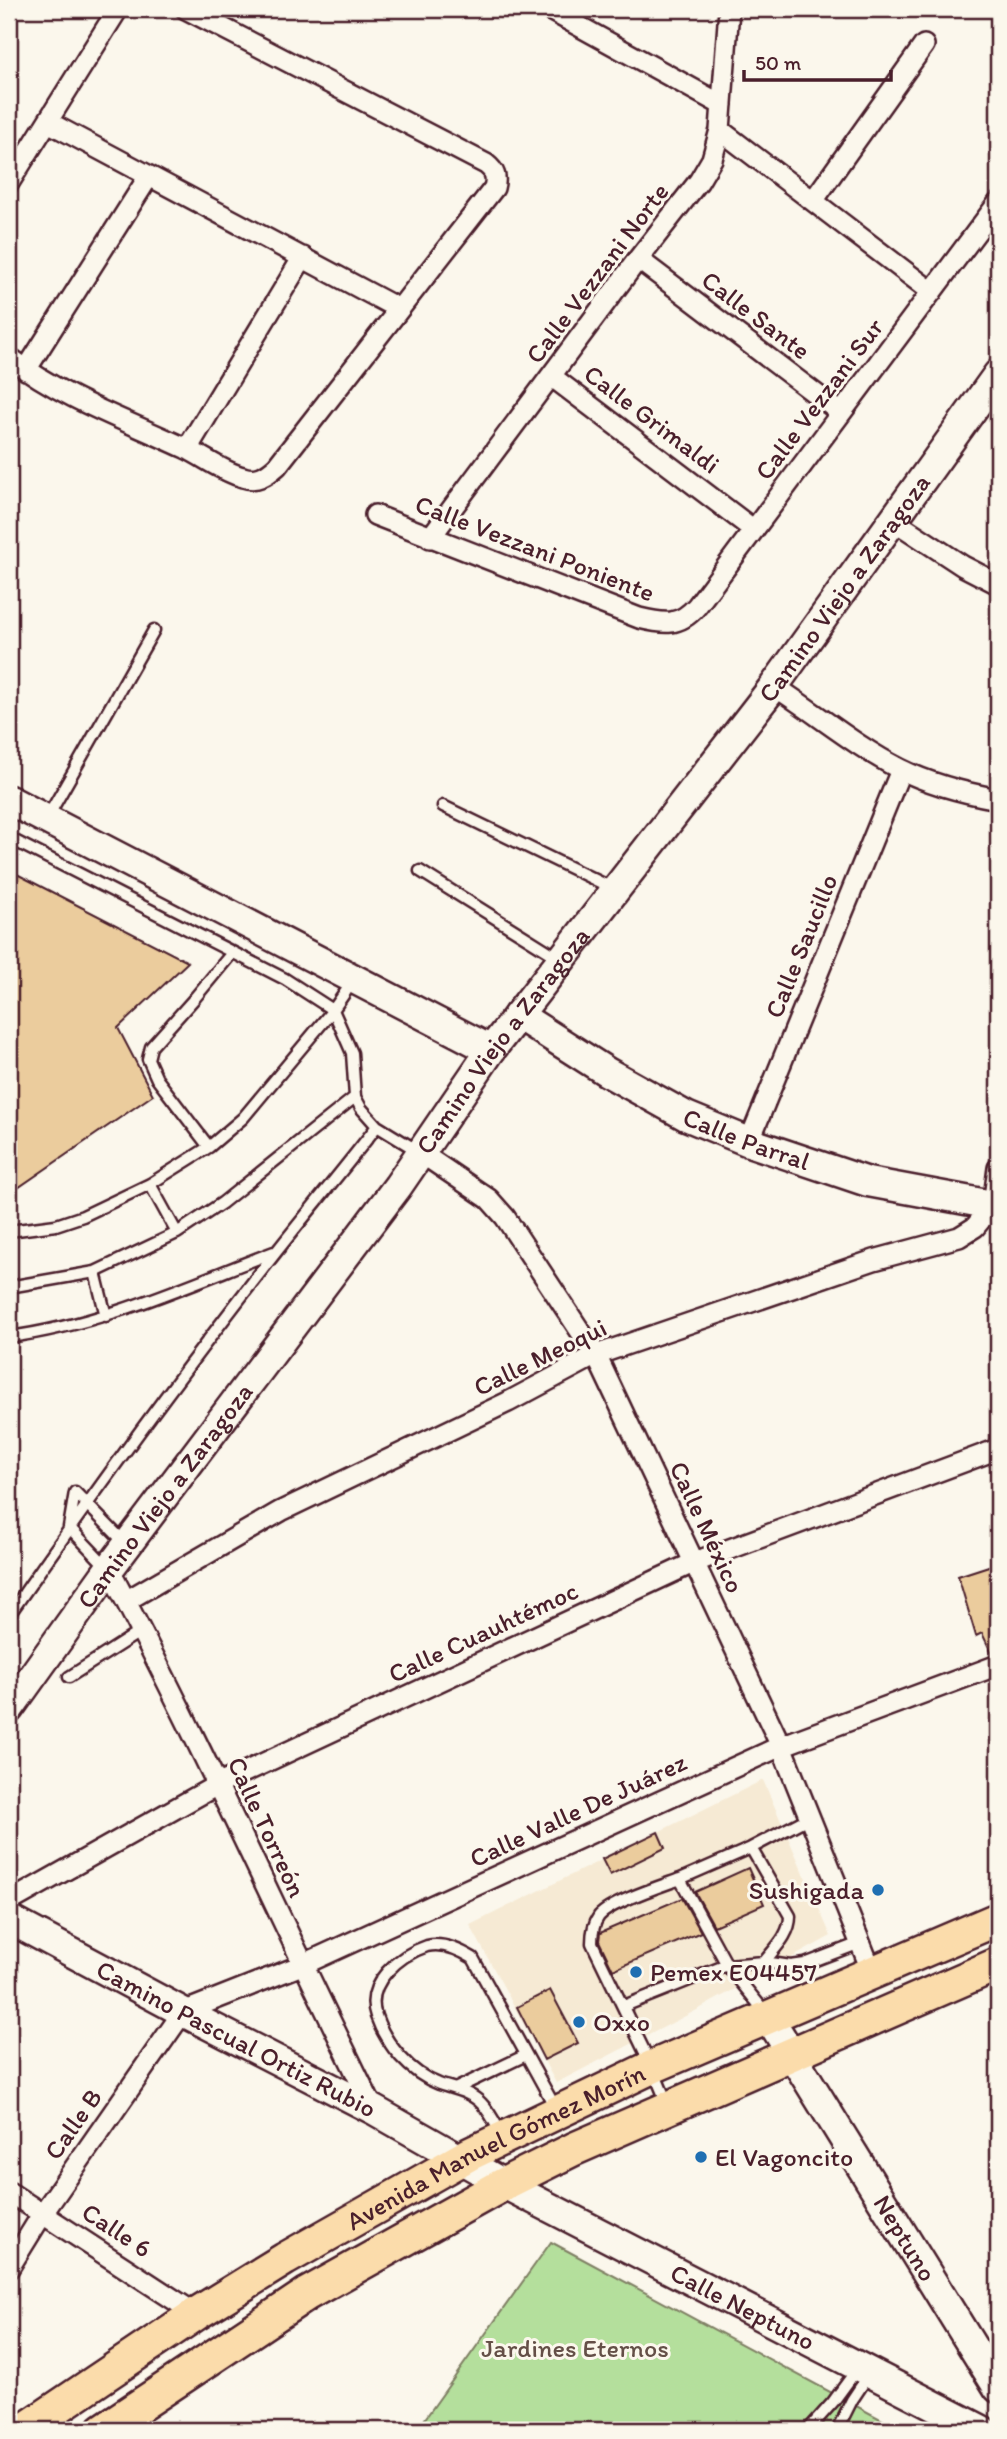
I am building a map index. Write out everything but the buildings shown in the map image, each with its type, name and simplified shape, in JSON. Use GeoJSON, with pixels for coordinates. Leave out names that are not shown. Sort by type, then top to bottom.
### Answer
{"type":"FeatureCollection","features":[{"type":"Feature","properties":{"kind":"main road","name":"Avenida Manuel Gómez Morín"},"geometry":{"type":"LineString","coordinates":[[24,2430],[196,2314],[285,2259],[502,2137],[768,2016],[998,1919]]}},
{"type":"Feature","properties":{"kind":"main road","name":"Avenida Manuel Gómez Morín"},"geometry":{"type":"LineString","coordinates":[[103,2430],[307,2294],[504,2184],[574,2149],[998,1964]]}},
{"type":"Feature","properties":{"kind":"street"},"geometry":{"type":"LineString","coordinates":[[9,183],[118,9]]}},
{"type":"Feature","properties":{"kind":"street"},"geometry":{"type":"LineString","coordinates":[[9,357],[79,402],[187,449],[243,478],[256,479],[266,476],[277,466],[494,188],[496,180],[493,170],[186,9]]}},
{"type":"Feature","properties":{"kind":"street"},"geometry":{"type":"LineString","coordinates":[[548,9],[722,105]]}},
{"type":"Feature","properties":{"kind":"street","name":"Calle Vezzani Norte"},"geometry":{"type":"LineString","coordinates":[[430,538],[699,181],[712,159],[720,130],[729,9]]}},
{"type":"Feature","properties":{"kind":"street"},"geometry":{"type":"LineString","coordinates":[[813,201],[924,46]]}},
{"type":"Feature","properties":{"kind":"street"},"geometry":{"type":"LineString","coordinates":[[48,122],[399,309]]}},
{"type":"Feature","properties":{"kind":"street"},"geometry":{"type":"LineString","coordinates":[[720,130],[932,292]]}},
{"type":"Feature","properties":{"kind":"street"},"geometry":{"type":"LineString","coordinates":[[26,370],[149,176]]}},
{"type":"Feature","properties":{"kind":"street","name":"Calle Vezzani Sur"},"geometry":{"type":"LineString","coordinates":[[679,621],[697,606],[998,203]]}},
{"type":"Feature","properties":{"kind":"street"},"geometry":{"type":"LineString","coordinates":[[187,449],[303,257]]}},
{"type":"Feature","properties":{"kind":"street","name":"Calle Sante"},"geometry":{"type":"LineString","coordinates":[[638,259],[841,413]]}},
{"type":"Feature","properties":{"kind":"street","name":"Camino Viejo a Zaragoza"},"geometry":{"type":"LineString","coordinates":[[9,1709],[109,1569],[421,1153],[491,1050],[774,686],[998,374]]}},
{"type":"Feature","properties":{"kind":"street","name":"Calle Grimaldi"},"geometry":{"type":"LineString","coordinates":[[551,376],[754,530]]}},
{"type":"Feature","properties":{"kind":"street","name":"Calle Vezzani Poniente"},"geometry":{"type":"LineString","coordinates":[[375,515],[639,618],[679,621]]}},
{"type":"Feature","properties":{"kind":"street"},"geometry":{"type":"LineString","coordinates":[[893,520],[953,560],[998,584]]}},
{"type":"Feature","properties":{"kind":"street"},"geometry":{"type":"LineString","coordinates":[[774,686],[818,714],[861,747],[901,770],[944,786],[998,799]]}},
{"type":"Feature","properties":{"kind":"street","name":"Calle Saucillo"},"geometry":{"type":"LineString","coordinates":[[749,1142],[901,770]]}},
{"type":"Feature","properties":{"kind":"street"},"geometry":{"type":"LineString","coordinates":[[9,800],[491,1050]]}},
{"type":"Feature","properties":{"kind":"street","name":"Calle Parral"},"geometry":{"type":"LineString","coordinates":[[518,1015],[607,1072],[686,1116],[749,1142],[868,1182],[995,1206]]}},
{"type":"Feature","properties":{"kind":"street","name":"Calle México"},"geometry":{"type":"LineString","coordinates":[[421,1153],[489,1199],[505,1217],[596,1355],[781,1746],[872,1972]]}},
{"type":"Feature","properties":{"kind":"street"},"geometry":{"type":"LineString","coordinates":[[995,1206],[998,1168]]}},
{"type":"Feature","properties":{"kind":"street","name":"Calle Meoqui"},"geometry":{"type":"LineString","coordinates":[[126,1601],[281,1511],[508,1402],[596,1355],[874,1260],[959,1237],[975,1227],[995,1206]]}},
{"type":"Feature","properties":{"kind":"street","name":"Calle Cuauhtémoc"},"geometry":{"type":"LineString","coordinates":[[9,1902],[219,1784],[695,1562],[998,1449]]}},
{"type":"Feature","properties":{"kind":"street","name":"Calle Torreón"},"geometry":{"type":"LineString","coordinates":[[109,1569],[219,1784],[302,1965],[374,2110]]}},
{"type":"Feature","properties":{"kind":"street","name":"Calle Valle De Juárez"},"geometry":{"type":"LineString","coordinates":[[183,2012],[302,1965],[781,1746],[998,1665]]}},
{"type":"Feature","properties":{"kind":"street","name":"Camino Pascual Ortiz Rubio"},"geometry":{"type":"LineString","coordinates":[[9,1919],[374,2110],[504,2184]]}},
{"type":"Feature","properties":{"kind":"street","name":"Calle B"},"geometry":{"type":"LineString","coordinates":[[9,2268],[43,2213],[183,2012]]}},
{"type":"Feature","properties":{"kind":"street","name":"Neptuno"},"geometry":{"type":"LineString","coordinates":[[768,2016],[998,2388]]}},
{"type":"Feature","properties":{"kind":"street","name":"Calle Neptuno"},"geometry":{"type":"LineString","coordinates":[[504,2184],[982,2430]]}},
{"type":"Feature","properties":{"kind":"street","name":"Calle 6"},"geometry":{"type":"LineString","coordinates":[[9,2192],[196,2314]]}},
{"type":"Feature","properties":{"kind":"lane"},"geometry":{"type":"LineString","coordinates":[[47,819],[154,631]]}},
{"type":"Feature","properties":{"kind":"lane"},"geometry":{"type":"LineString","coordinates":[[443,806],[615,890]]}},
{"type":"Feature","properties":{"kind":"lane"},"geometry":{"type":"LineString","coordinates":[[9,838],[285,979],[333,1010],[352,1053],[355,1097],[361,1108],[377,1126],[421,1153]]}},
{"type":"Feature","properties":{"kind":"lane"},"geometry":{"type":"LineString","coordinates":[[420,871],[561,959]]}},
{"type":"Feature","properties":{"kind":"lane"},"geometry":{"type":"LineString","coordinates":[[209,1147],[150,1069],[148,1053],[155,1041],[232,953]]}},
{"type":"Feature","properties":{"kind":"lane"},"geometry":{"type":"LineString","coordinates":[[9,1231],[55,1225],[74,1219],[150,1184],[209,1147],[243,1118],[333,1010],[355,979]]}},
{"type":"Feature","properties":{"kind":"lane"},"geometry":{"type":"LineString","coordinates":[[9,1287],[94,1272],[177,1233],[222,1203],[355,1097]]}},
{"type":"Feature","properties":{"kind":"lane"},"geometry":{"type":"LineString","coordinates":[[9,1615],[69,1527],[88,1505],[154,1412],[276,1251],[377,1126]]}},
{"type":"Feature","properties":{"kind":"lane"},"geometry":{"type":"LineString","coordinates":[[150,1184],[177,1233]]}},
{"type":"Feature","properties":{"kind":"lane"},"geometry":{"type":"LineString","coordinates":[[9,1337],[43,1332],[106,1316],[276,1251]]}},
{"type":"Feature","properties":{"kind":"lane"},"geometry":{"type":"LineString","coordinates":[[94,1272],[106,1316]]}},
{"type":"Feature","properties":{"kind":"lane"},"geometry":{"type":"LineString","coordinates":[[69,1527],[75,1492],[127,1545]]}},
{"type":"Feature","properties":{"kind":"lane"},"geometry":{"type":"LineString","coordinates":[[69,1527],[109,1569]]}},
{"type":"Feature","properties":{"kind":"lane"},"geometry":{"type":"LineString","coordinates":[[69,1677],[141,1631]]}},
{"type":"Feature","properties":{"kind":"lane"},"geometry":{"type":"LineString","coordinates":[[669,2107],[592,1942],[595,1922],[601,1913],[644,1892],[751,1848],[810,1817]]}},
{"type":"Feature","properties":{"kind":"lane"},"geometry":{"type":"LineString","coordinates":[[751,1848],[790,1916],[787,1933],[764,1962]]}},
{"type":"Feature","properties":{"kind":"lane"},"geometry":{"type":"LineString","coordinates":[[680,1879],[727,1965],[768,2016]]}},
{"type":"Feature","properties":{"kind":"lane"},"geometry":{"type":"LineString","coordinates":[[624,2006],[727,1965],[764,1962],[791,1966],[805,1964],[860,1943]]}},
{"type":"Feature","properties":{"kind":"lane"},"geometry":{"type":"LineString","coordinates":[[502,2137],[482,2103],[414,2071],[387,2039],[375,2015],[373,2002],[381,1979],[394,1964],[429,1946],[460,1951],[472,1958],[557,2110]]}},
{"type":"Feature","properties":{"kind":"lane"},"geometry":{"type":"LineString","coordinates":[[455,2089],[526,2055]]}},
{"type":"Feature","properties":{"kind":"lane"},"geometry":{"type":"LineString","coordinates":[[808,2430],[864,2370]]}},
{"type":"Feature","properties":{"kind":"lane"},"geometry":{"type":"LineString","coordinates":[[823,2412],[839,2426],[864,2370]]}},
{"type":"Feature","properties":{"kind":"shaded area"},"geometry":{"type":"Polygon","coordinates":[[[763,1780],[831,1936],[556,2083],[470,1925],[763,1780]]]}},
{"type":"Feature","properties":{"kind":"green space","name":"Jardines Eternos"},"geometry":{"type":"Polygon","coordinates":[[[551,2242],[901,2430],[417,2430],[551,2242]]]}},
{"type":"Feature","properties":{"kind":"place","name":"Sushigada"},"geometry":{"type":"Point","coordinates":[878,1890]}},
{"type":"Feature","properties":{"kind":"place","name":"Pemex E04457"},"geometry":{"type":"Point","coordinates":[636,1972]}},
{"type":"Feature","properties":{"kind":"place","name":"Oxxo"},"geometry":{"type":"Point","coordinates":[579,2022]}},
{"type":"Feature","properties":{"kind":"place","name":"El Vagoncito"},"geometry":{"type":"Point","coordinates":[701,2157]}}]}
